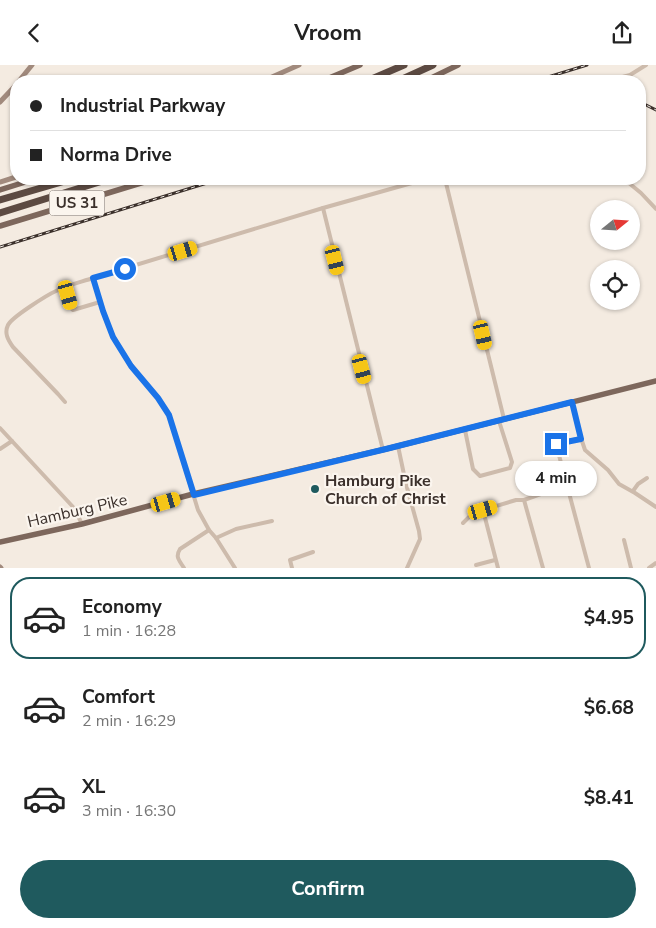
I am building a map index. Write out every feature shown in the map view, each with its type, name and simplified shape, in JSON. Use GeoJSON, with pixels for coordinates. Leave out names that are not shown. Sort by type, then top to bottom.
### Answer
{"type":"FeatureCollection","features":[{"type":"Feature","properties":{"kind":"highway"},"geometry":{"type":"LineString","coordinates":[[381,75],[404,65]]}},
{"type":"Feature","properties":{"kind":"highway"},"geometry":{"type":"LineString","coordinates":[[411,75],[433,65]]}},
{"type":"Feature","properties":{"kind":"highway"},"geometry":{"type":"LineString","coordinates":[[0,200],[51,185]]}},
{"type":"Feature","properties":{"kind":"highway"},"geometry":{"type":"LineString","coordinates":[[0,213],[90,185]]}},
{"type":"Feature","properties":{"kind":"main road"},"geometry":{"type":"LineString","coordinates":[[336,75],[360,65]]}},
{"type":"Feature","properties":{"kind":"main road"},"geometry":{"type":"LineString","coordinates":[[437,75],[458,65]]}},
{"type":"Feature","properties":{"kind":"main road","name":"US 31"},"geometry":{"type":"LineString","coordinates":[[0,190],[16,185]]}},
{"type":"Feature","properties":{"kind":"main road","name":"US 31"},"geometry":{"type":"LineString","coordinates":[[0,225],[134,185]]}},
{"type":"Feature","properties":{"kind":"main road","name":"Hamburg Pike"},"geometry":{"type":"LineString","coordinates":[[0,542],[383,450],[656,381]]}},
{"type":"Feature","properties":{"kind":"street"},"geometry":{"type":"LineString","coordinates":[[24,75],[32,65]]}},
{"type":"Feature","properties":{"kind":"street"},"geometry":{"type":"LineString","coordinates":[[276,75],[299,65]]}},
{"type":"Feature","properties":{"kind":"street"},"geometry":{"type":"LineString","coordinates":[[630,75],[646,65]]}},
{"type":"Feature","properties":{"kind":"street"},"geometry":{"type":"LineString","coordinates":[[0,102],[10,91]]}},
{"type":"Feature","properties":{"kind":"street"},"geometry":{"type":"LineString","coordinates":[[65,402],[13,347],[6,334],[12,319],[51,293],[93,278],[405,185]]}},
{"type":"Feature","properties":{"kind":"street"},"geometry":{"type":"LineString","coordinates":[[446,185],[512,462],[510,468],[480,476],[473,469],[464,430]]}},
{"type":"Feature","properties":{"kind":"street"},"geometry":{"type":"LineString","coordinates":[[631,185],[656,209]]}},
{"type":"Feature","properties":{"kind":"street"},"geometry":{"type":"LineString","coordinates":[[323,208],[383,450]]}},
{"type":"Feature","properties":{"kind":"street"},"geometry":{"type":"LineString","coordinates":[[93,278],[113,337],[131,366],[158,398],[169,415],[198,510],[235,568]]}},
{"type":"Feature","properties":{"kind":"street"},"geometry":{"type":"LineString","coordinates":[[65,287],[73,310],[100,303]]}},
{"type":"Feature","properties":{"kind":"street"},"geometry":{"type":"LineString","coordinates":[[572,402],[585,450],[608,470],[619,484],[656,507]]}},
{"type":"Feature","properties":{"kind":"street"},"geometry":{"type":"LineString","coordinates":[[0,428],[74,508],[82,523]]}},
{"type":"Feature","properties":{"kind":"street"},"geometry":{"type":"LineString","coordinates":[[581,439],[556,444],[589,568]]}},
{"type":"Feature","properties":{"kind":"street"},"geometry":{"type":"LineString","coordinates":[[0,449],[12,441]]}},
{"type":"Feature","properties":{"kind":"street"},"geometry":{"type":"LineString","coordinates":[[398,446],[420,539],[407,568]]}},
{"type":"Feature","properties":{"kind":"street"},"geometry":{"type":"LineString","coordinates":[[633,491],[638,484],[647,478]]}},
{"type":"Feature","properties":{"kind":"street"},"geometry":{"type":"LineString","coordinates":[[464,523],[473,513],[567,487]]}},
{"type":"Feature","properties":{"kind":"street"},"geometry":{"type":"LineString","coordinates":[[524,499],[543,568]]}},
{"type":"Feature","properties":{"kind":"street"},"geometry":{"type":"LineString","coordinates":[[483,510],[498,568]]}},
{"type":"Feature","properties":{"kind":"street"},"geometry":{"type":"LineString","coordinates":[[216,538],[236,529],[272,521]]}},
{"type":"Feature","properties":{"kind":"street"},"geometry":{"type":"LineString","coordinates":[[184,568],[177,555],[180,549],[209,530]]}},
{"type":"Feature","properties":{"kind":"street"},"geometry":{"type":"LineString","coordinates":[[624,541],[631,568]]}},
{"type":"Feature","properties":{"kind":"street"},"geometry":{"type":"LineString","coordinates":[[292,568],[290,560],[313,552]]}},
{"type":"Feature","properties":{"kind":"street"},"geometry":{"type":"LineString","coordinates":[[476,565],[495,560]]}},
{"type":"Feature","properties":{"kind":"street"},"geometry":{"type":"LineString","coordinates":[[648,568],[655,565]]}},
{"type":"Feature","properties":{"kind":"railway"},"geometry":{"type":"LineString","coordinates":[[554,75],[587,65]]}},
{"type":"Feature","properties":{"kind":"railway"},"geometry":{"type":"LineString","coordinates":[[646,105],[656,110]]}},
{"type":"Feature","properties":{"kind":"railway"},"geometry":{"type":"LineString","coordinates":[[0,247],[201,185]]}},
{"type":"Feature","properties":{"kind":"place","name":"Hamburg Pike Church of Christ"},"geometry":{"type":"Point","coordinates":[315,489]}},
{"type":"Feature","properties":{"kind":"route"},"geometry":{"type":"LineString","coordinates":[[125,269],[93,278],[100,303],[113,337],[131,366],[164,405],[169,415],[194,495],[473,428],[572,402],[581,439],[556,444]]}}]}
